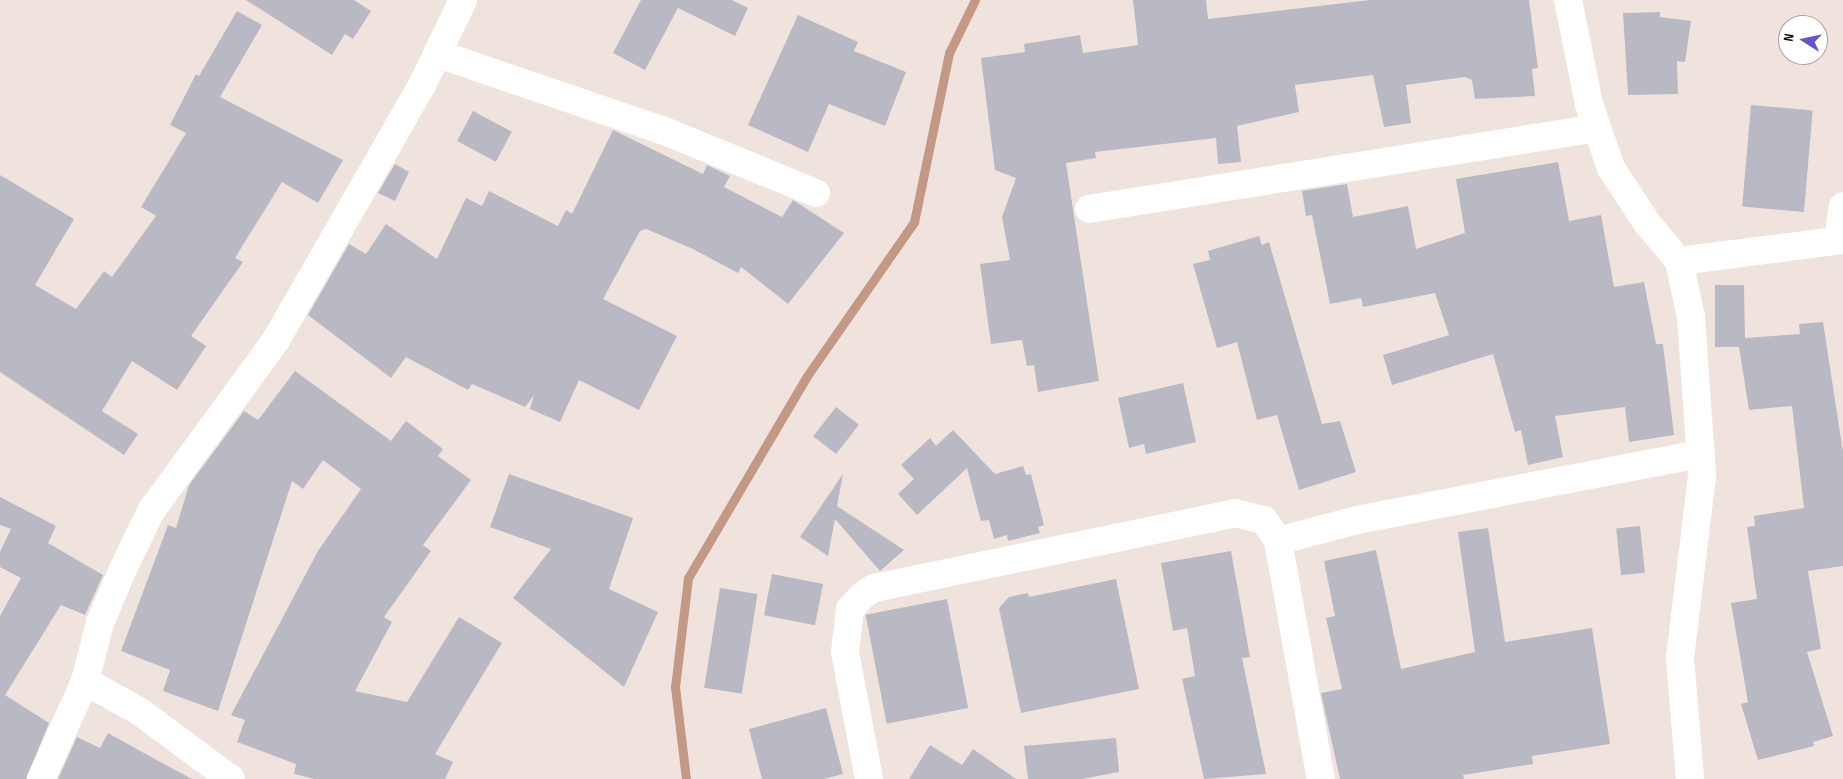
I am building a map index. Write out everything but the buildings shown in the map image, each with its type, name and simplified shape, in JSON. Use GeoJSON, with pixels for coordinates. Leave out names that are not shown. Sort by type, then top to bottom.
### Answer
{"type":"FeatureCollection","features":[{"type":"Feature","properties":{"kind":"street"},"geometry":{"type":"LineString","coordinates":[[41,779],[85,681],[100,623],[151,511],[276,340],[438,54],[462,0]]}},
{"type":"Feature","properties":{"kind":"street"},"geometry":{"type":"LineString","coordinates":[[1568,0],[1597,128],[1611,168],[1647,224],[1679,261],[1699,385],[1701,454],[1693,574],[1680,657],[1690,779]]}},
{"type":"Feature","properties":{"kind":"street"},"geometry":{"type":"LineString","coordinates":[[438,54],[667,132],[816,193]]}},
{"type":"Feature","properties":{"kind":"street"},"geometry":{"type":"LineString","coordinates":[[1089,209],[1597,128]]}},
{"type":"Feature","properties":{"kind":"street"},"geometry":{"type":"LineString","coordinates":[[1679,261],[1841,240],[1843,206]]}},
{"type":"Feature","properties":{"kind":"street"},"geometry":{"type":"LineString","coordinates":[[1278,541],[1357,520],[1701,454]]}},
{"type":"Feature","properties":{"kind":"street"},"geometry":{"type":"LineString","coordinates":[[869,779],[853,709],[844,635],[850,608],[874,588],[1235,513],[1264,520],[1278,541],[1321,779]]}},
{"type":"Feature","properties":{"kind":"street"},"geometry":{"type":"LineString","coordinates":[[85,681],[139,711],[232,779]]}},
{"type":"Feature","properties":{"kind":"waterway"},"geometry":{"type":"LineString","coordinates":[[686,779],[675,687],[688,578],[807,376],[914,222],[949,53],[975,0]]}}]}
